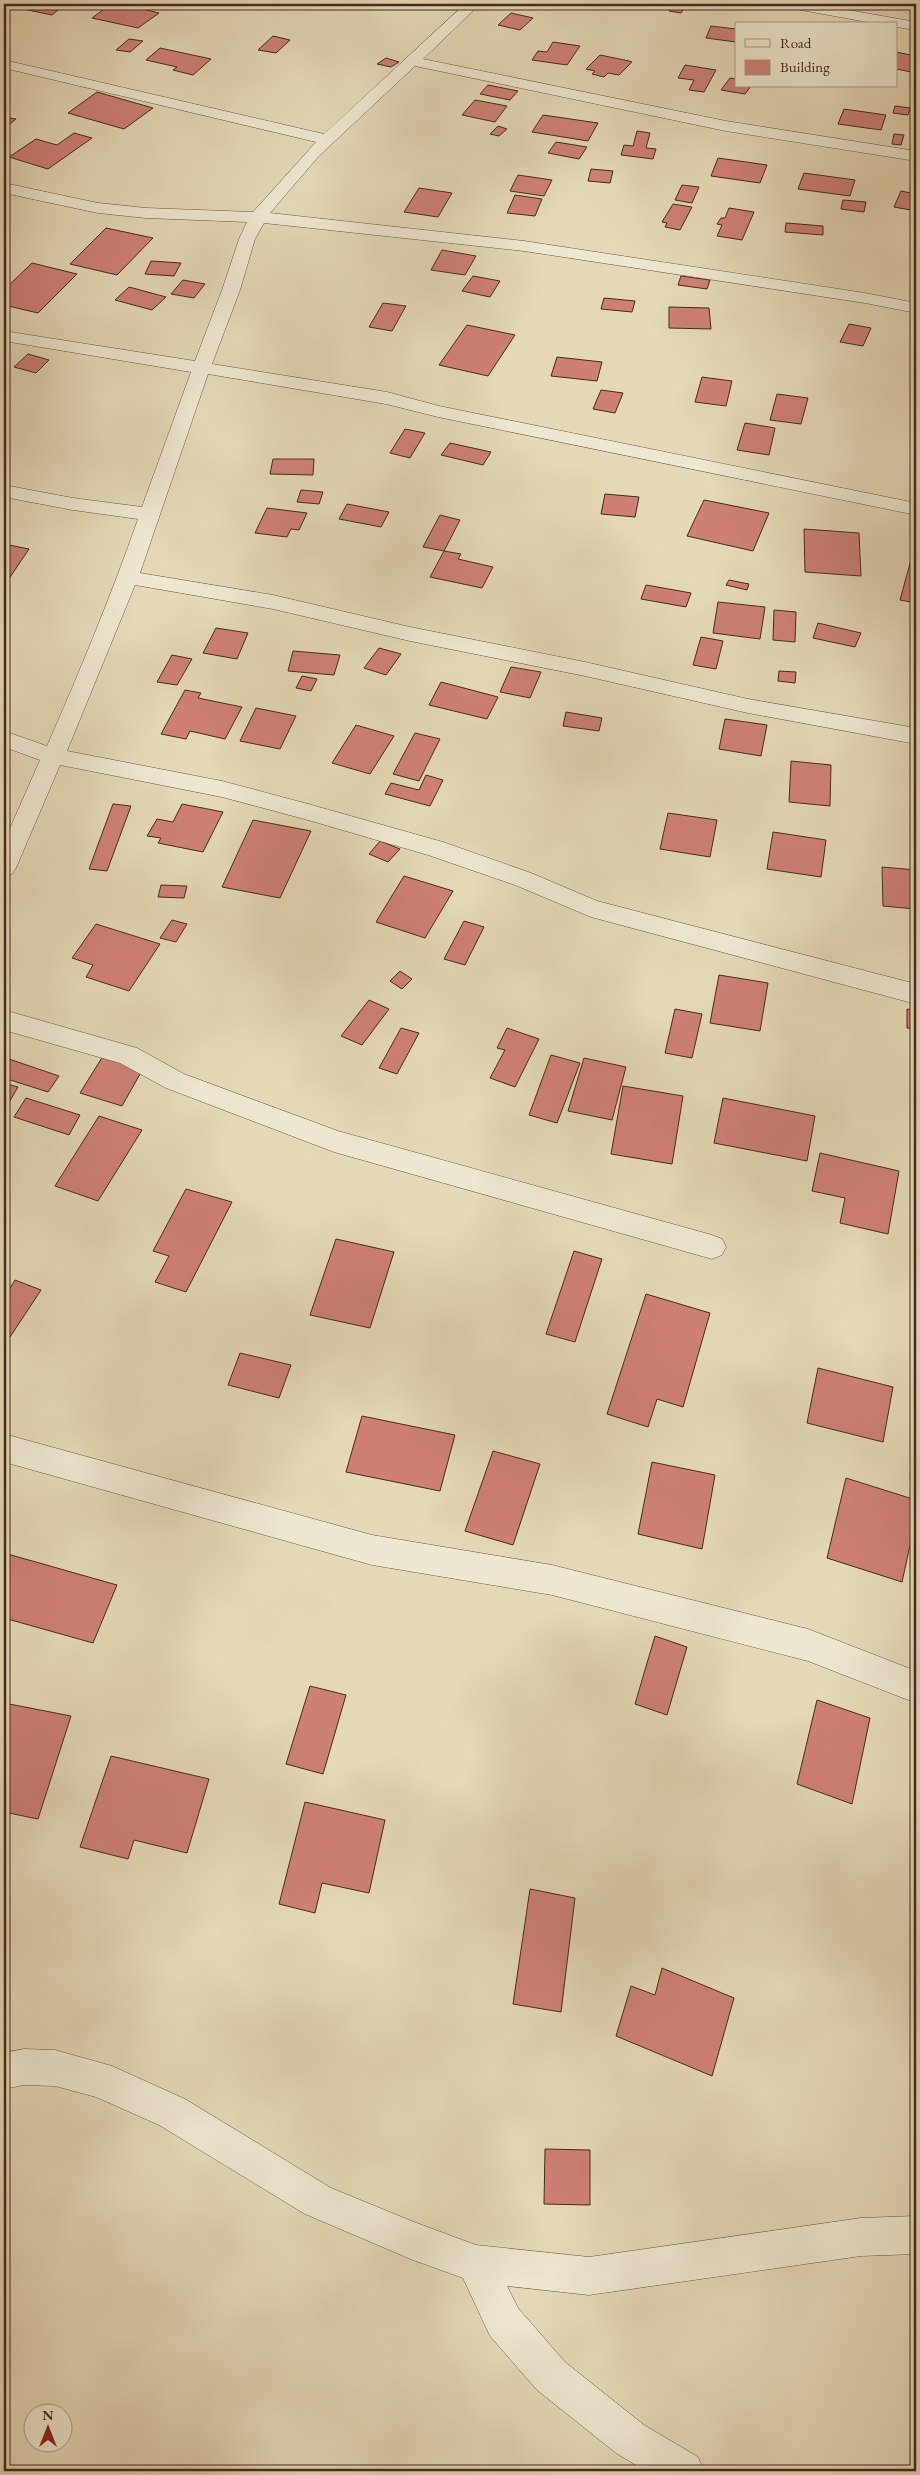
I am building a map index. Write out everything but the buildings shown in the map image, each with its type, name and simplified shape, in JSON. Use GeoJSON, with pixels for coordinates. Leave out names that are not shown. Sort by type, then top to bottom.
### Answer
{"type":"FeatureCollection","features":[{"type":"Feature","properties":{"kind":"street"},"geometry":{"type":"LineString","coordinates":[[4,868],[94,663],[128,576],[147,514],[203,367],[247,239],[258,217],[327,140],[428,44],[474,4]]}},
{"type":"Feature","properties":{"kind":"street"},"geometry":{"type":"LineString","coordinates":[[790,4],[893,22]]}},
{"type":"Feature","properties":{"kind":"street"},"geometry":{"type":"LineString","coordinates":[[898,23],[916,26]]}},
{"type":"Feature","properties":{"kind":"street"},"geometry":{"type":"LineString","coordinates":[[412,61],[589,101],[794,138],[916,156]]}},
{"type":"Feature","properties":{"kind":"street"},"geometry":{"type":"LineString","coordinates":[[4,64],[327,140]]}},
{"type":"Feature","properties":{"kind":"street"},"geometry":{"type":"LineString","coordinates":[[4,188],[98,208],[146,213],[258,217],[524,246],[916,308]]}},
{"type":"Feature","properties":{"kind":"street"},"geometry":{"type":"LineString","coordinates":[[4,336],[387,398],[438,411],[916,508]]}},
{"type":"Feature","properties":{"kind":"street"},"geometry":{"type":"LineString","coordinates":[[4,491],[73,504],[147,514]]}},
{"type":"Feature","properties":{"kind":"street"},"geometry":{"type":"LineString","coordinates":[[128,576],[273,602],[410,634],[578,668],[748,706],[916,736]]}},
{"type":"Feature","properties":{"kind":"street"},"geometry":{"type":"LineString","coordinates":[[4,739],[53,756],[222,789],[308,812],[435,848],[523,878],[591,908],[916,994]]}},
{"type":"Feature","properties":{"kind":"street"},"geometry":{"type":"LineString","coordinates":[[4,1020],[128,1055],[175,1081],[334,1140],[712,1247]]}},
{"type":"Feature","properties":{"kind":"street"},"geometry":{"type":"LineString","coordinates":[[4,1448],[372,1550],[552,1580],[808,1645],[916,1687]]}},
{"type":"Feature","properties":{"kind":"street"},"geometry":{"type":"LineString","coordinates":[[4,2071],[24,2067],[55,2068],[99,2079],[172,2112],[318,2201],[413,2241],[476,2264],[589,2276],[862,2236],[916,2235]]}},
{"type":"Feature","properties":{"kind":"street"},"geometry":{"type":"LineString","coordinates":[[476,2264],[504,2322],[551,2376],[630,2439],[684,2471]]}}]}
